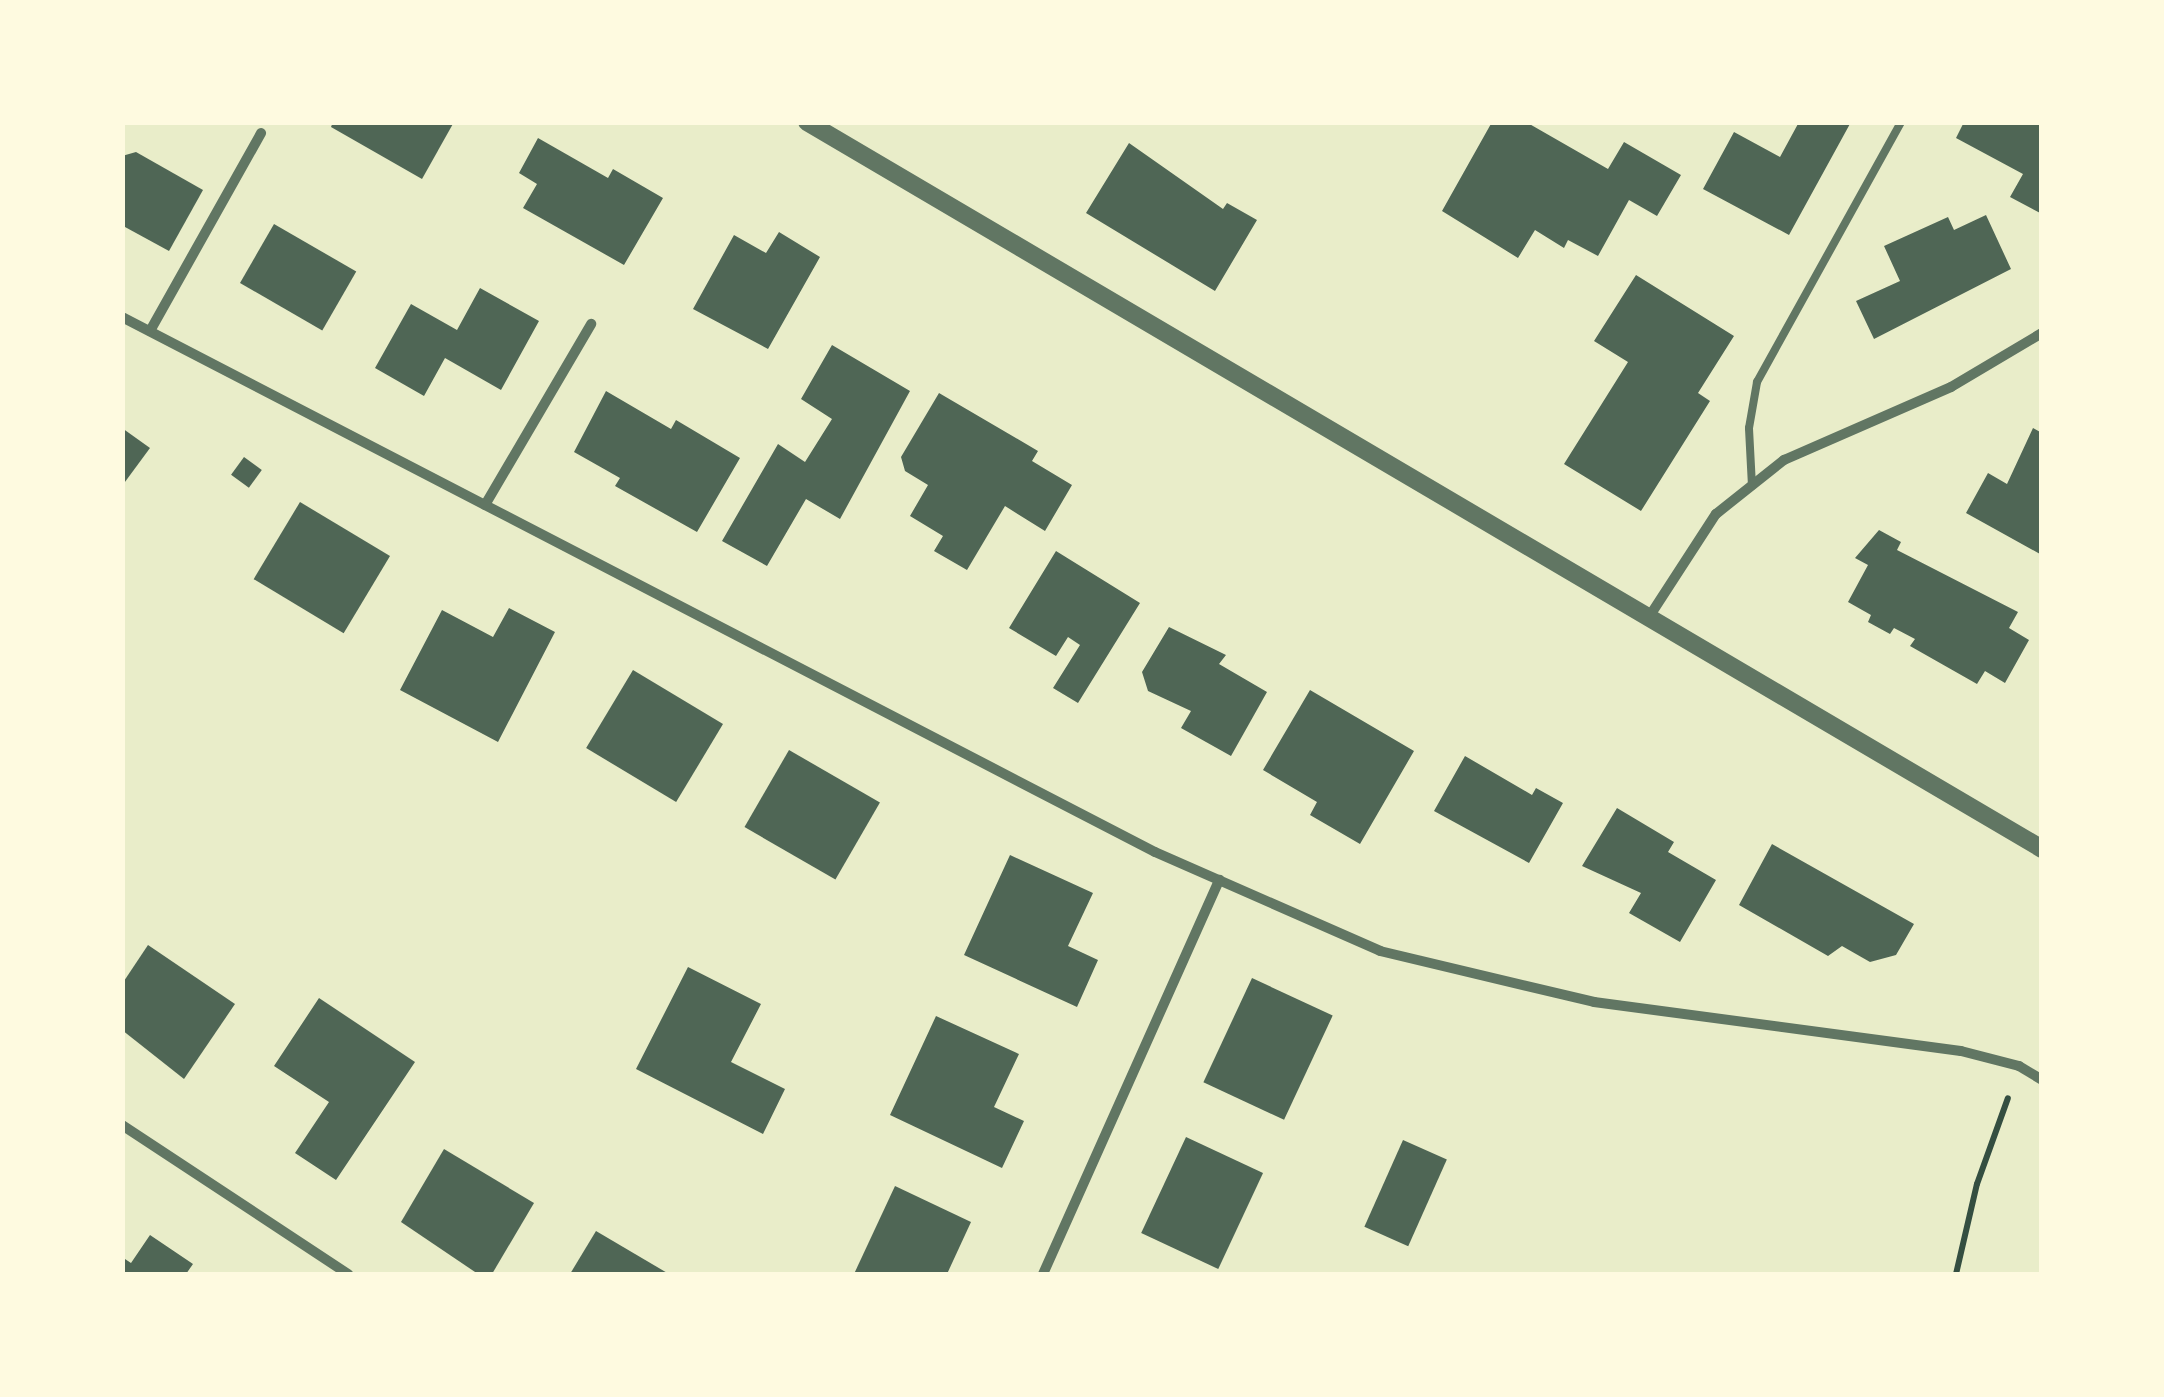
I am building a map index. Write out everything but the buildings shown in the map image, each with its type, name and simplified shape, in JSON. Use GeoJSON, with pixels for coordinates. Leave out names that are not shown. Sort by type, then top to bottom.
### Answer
{"type":"FeatureCollection","features":[{"type":"Feature","properties":{"kind":"street"},"geometry":{"type":"LineString","coordinates":[[807,122],[2042,849]]}},
{"type":"Feature","properties":{"kind":"street"},"geometry":{"type":"LineString","coordinates":[[150,331],[260,133]]}},
{"type":"Feature","properties":{"kind":"street"},"geometry":{"type":"LineString","coordinates":[[122,317],[1219,880],[1380,951],[1594,1002],[1721,1014],[2019,1066],[2042,1080]]}},
{"type":"Feature","properties":{"kind":"street"},"geometry":{"type":"LineString","coordinates":[[485,505],[591,324]]}},
{"type":"Feature","properties":{"kind":"street"},"geometry":{"type":"LineString","coordinates":[[1649,617],[1716,514],[1784,460],[1950,388],[2042,333]]}},
{"type":"Feature","properties":{"kind":"street"},"geometry":{"type":"LineString","coordinates":[[1043,1274],[1219,880]]}},
{"type":"Feature","properties":{"kind":"street"},"geometry":{"type":"LineString","coordinates":[[122,1126],[348,1274]]}},
{"type":"Feature","properties":{"kind":"lane"},"geometry":{"type":"LineString","coordinates":[[1752,486],[1749,428],[1757,382],[1901,122]]}},
{"type":"Feature","properties":{"kind":"path"},"geometry":{"type":"LineString","coordinates":[[1956,1274],[1977,1184],[2019,1066]]}}]}
